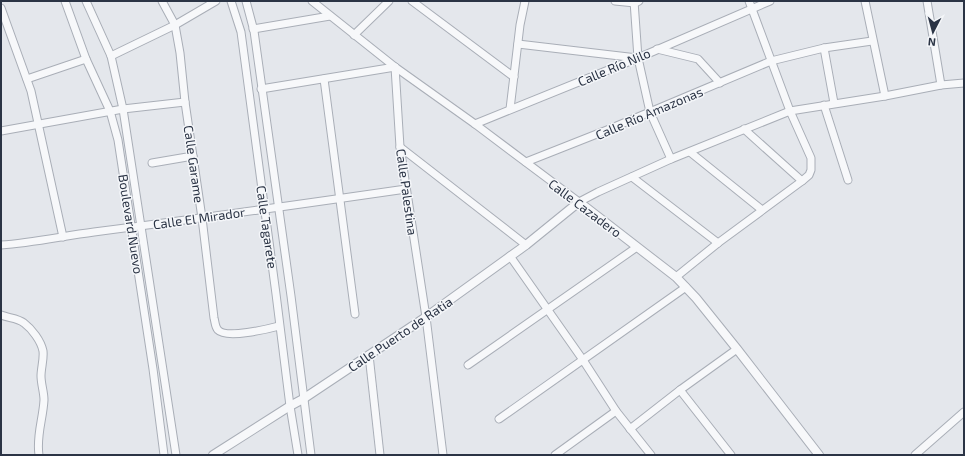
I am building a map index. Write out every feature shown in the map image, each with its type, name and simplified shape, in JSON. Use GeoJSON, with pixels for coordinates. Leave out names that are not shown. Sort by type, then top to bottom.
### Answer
{"type":"FeatureCollection","features":[{"type":"Feature","properties":{"kind":"street","name":"Boulevard Nuevo"},"geometry":{"type":"LineString","coordinates":[[66,1],[86,59],[110,111],[118,140],[153,369],[164,455]]}},
{"type":"Feature","properties":{"kind":"street","name":"Boulevard Nuevo"},"geometry":{"type":"LineString","coordinates":[[86,1],[111,56],[123,109],[176,455]]}},
{"type":"Feature","properties":{"kind":"street","name":"Calle Garame"},"geometry":{"type":"LineString","coordinates":[[162,1],[175,25],[180,53],[185,102],[202,218],[214,318],[218,330],[223,333],[237,333],[279,326]]}},
{"type":"Feature","properties":{"kind":"street"},"geometry":{"type":"LineString","coordinates":[[111,56],[175,25],[216,1]]}},
{"type":"Feature","properties":{"kind":"street","name":"Calle Tagarete"},"geometry":{"type":"LineString","coordinates":[[231,1],[241,32],[279,326],[298,455]]}},
{"type":"Feature","properties":{"kind":"street","name":"Calle Tagarete"},"geometry":{"type":"LineString","coordinates":[[246,1],[253,29],[291,296],[311,455]]}},
{"type":"Feature","properties":{"kind":"street","name":"Calle Cazadero"},"geometry":{"type":"LineString","coordinates":[[312,1],[395,67],[526,162],[676,277],[736,349],[819,455]]}},
{"type":"Feature","properties":{"kind":"street"},"geometry":{"type":"LineString","coordinates":[[354,35],[389,1]]}},
{"type":"Feature","properties":{"kind":"street"},"geometry":{"type":"LineString","coordinates":[[412,1],[514,77]]}},
{"type":"Feature","properties":{"kind":"street"},"geometry":{"type":"LineString","coordinates":[[510,109],[525,1]]}},
{"type":"Feature","properties":{"kind":"street"},"geometry":{"type":"LineString","coordinates":[[615,1],[636,2],[638,58],[650,112],[672,159]]}},
{"type":"Feature","properties":{"kind":"street"},"geometry":{"type":"LineString","coordinates":[[676,277],[718,243],[809,175],[811,170],[811,158],[770,61],[749,1]]}},
{"type":"Feature","properties":{"kind":"street","name":"Calle Río Nilo"},"geometry":{"type":"LineString","coordinates":[[475,124],[638,58],[770,1]]}},
{"type":"Feature","properties":{"kind":"street"},"geometry":{"type":"LineString","coordinates":[[865,1],[872,42],[885,96]]}},
{"type":"Feature","properties":{"kind":"street"},"geometry":{"type":"LineString","coordinates":[[927,1],[941,85]]}},
{"type":"Feature","properties":{"kind":"street"},"geometry":{"type":"LineString","coordinates":[[1,8],[31,91],[63,237]]}},
{"type":"Feature","properties":{"kind":"street"},"geometry":{"type":"LineString","coordinates":[[253,29],[330,16]]}},
{"type":"Feature","properties":{"kind":"street","name":"Calle Río Amazonas"},"geometry":{"type":"LineString","coordinates":[[526,162],[650,112],[770,61],[824,48],[872,42]]}},
{"type":"Feature","properties":{"kind":"street"},"geometry":{"type":"LineString","coordinates":[[518,44],[638,58]]}},
{"type":"Feature","properties":{"kind":"street"},"geometry":{"type":"LineString","coordinates":[[824,48],[834,103]]}},
{"type":"Feature","properties":{"kind":"street"},"geometry":{"type":"LineString","coordinates":[[657,49],[698,59],[720,83]]}},
{"type":"Feature","properties":{"kind":"street"},"geometry":{"type":"LineString","coordinates":[[26,79],[86,59]]}},
{"type":"Feature","properties":{"kind":"street"},"geometry":{"type":"LineString","coordinates":[[261,89],[395,67]]}},
{"type":"Feature","properties":{"kind":"street","name":"Calle Palestina"},"geometry":{"type":"LineString","coordinates":[[395,67],[400,147],[426,317],[443,455]]}},
{"type":"Feature","properties":{"kind":"street"},"geometry":{"type":"LineString","coordinates":[[324,79],[355,314]]}},
{"type":"Feature","properties":{"kind":"street"},"geometry":{"type":"LineString","coordinates":[[579,202],[672,159],[790,111],[885,96],[941,85],[964,83]]}},
{"type":"Feature","properties":{"kind":"street"},"geometry":{"type":"LineString","coordinates":[[1,131],[110,111],[185,102]]}},
{"type":"Feature","properties":{"kind":"street"},"geometry":{"type":"LineString","coordinates":[[824,105],[848,180]]}},
{"type":"Feature","properties":{"kind":"street"},"geometry":{"type":"LineString","coordinates":[[744,129],[802,180]]}},
{"type":"Feature","properties":{"kind":"street"},"geometry":{"type":"LineString","coordinates":[[400,147],[526,245]]}},
{"type":"Feature","properties":{"kind":"street"},"geometry":{"type":"LineString","coordinates":[[690,152],[762,210]]}},
{"type":"Feature","properties":{"kind":"street"},"geometry":{"type":"LineString","coordinates":[[152,162],[193,156]]}},
{"type":"Feature","properties":{"kind":"street"},"geometry":{"type":"LineString","coordinates":[[632,177],[718,243]]}},
{"type":"Feature","properties":{"kind":"street","name":"Calle El Mirador"},"geometry":{"type":"LineString","coordinates":[[1,245],[40,241],[406,189]]}},
{"type":"Feature","properties":{"kind":"street","name":"Calle Puerto de Ratia"},"geometry":{"type":"LineString","coordinates":[[213,455],[303,399],[426,317],[526,245],[579,202]]}},
{"type":"Feature","properties":{"kind":"street"},"geometry":{"type":"LineString","coordinates":[[468,365],[637,247]]}},
{"type":"Feature","properties":{"kind":"street"},"geometry":{"type":"LineString","coordinates":[[510,256],[583,360],[616,411],[651,455]]}},
{"type":"Feature","properties":{"kind":"street"},"geometry":{"type":"LineString","coordinates":[[499,419],[686,288]]}},
{"type":"Feature","properties":{"kind":"street"},"geometry":{"type":"LineString","coordinates":[[1,315],[24,323],[35,336],[42,348],[43,358],[41,383],[44,394],[44,402],[37,438],[38,455]]}},
{"type":"Feature","properties":{"kind":"street"},"geometry":{"type":"LineString","coordinates":[[630,429],[736,349]]}},
{"type":"Feature","properties":{"kind":"street"},"geometry":{"type":"LineString","coordinates":[[369,355],[380,455]]}},
{"type":"Feature","properties":{"kind":"street"},"geometry":{"type":"LineString","coordinates":[[680,390],[731,455]]}},
{"type":"Feature","properties":{"kind":"street"},"geometry":{"type":"LineString","coordinates":[[555,455],[616,411]]}},
{"type":"Feature","properties":{"kind":"street"},"geometry":{"type":"LineString","coordinates":[[915,455],[964,412]]}}]}
